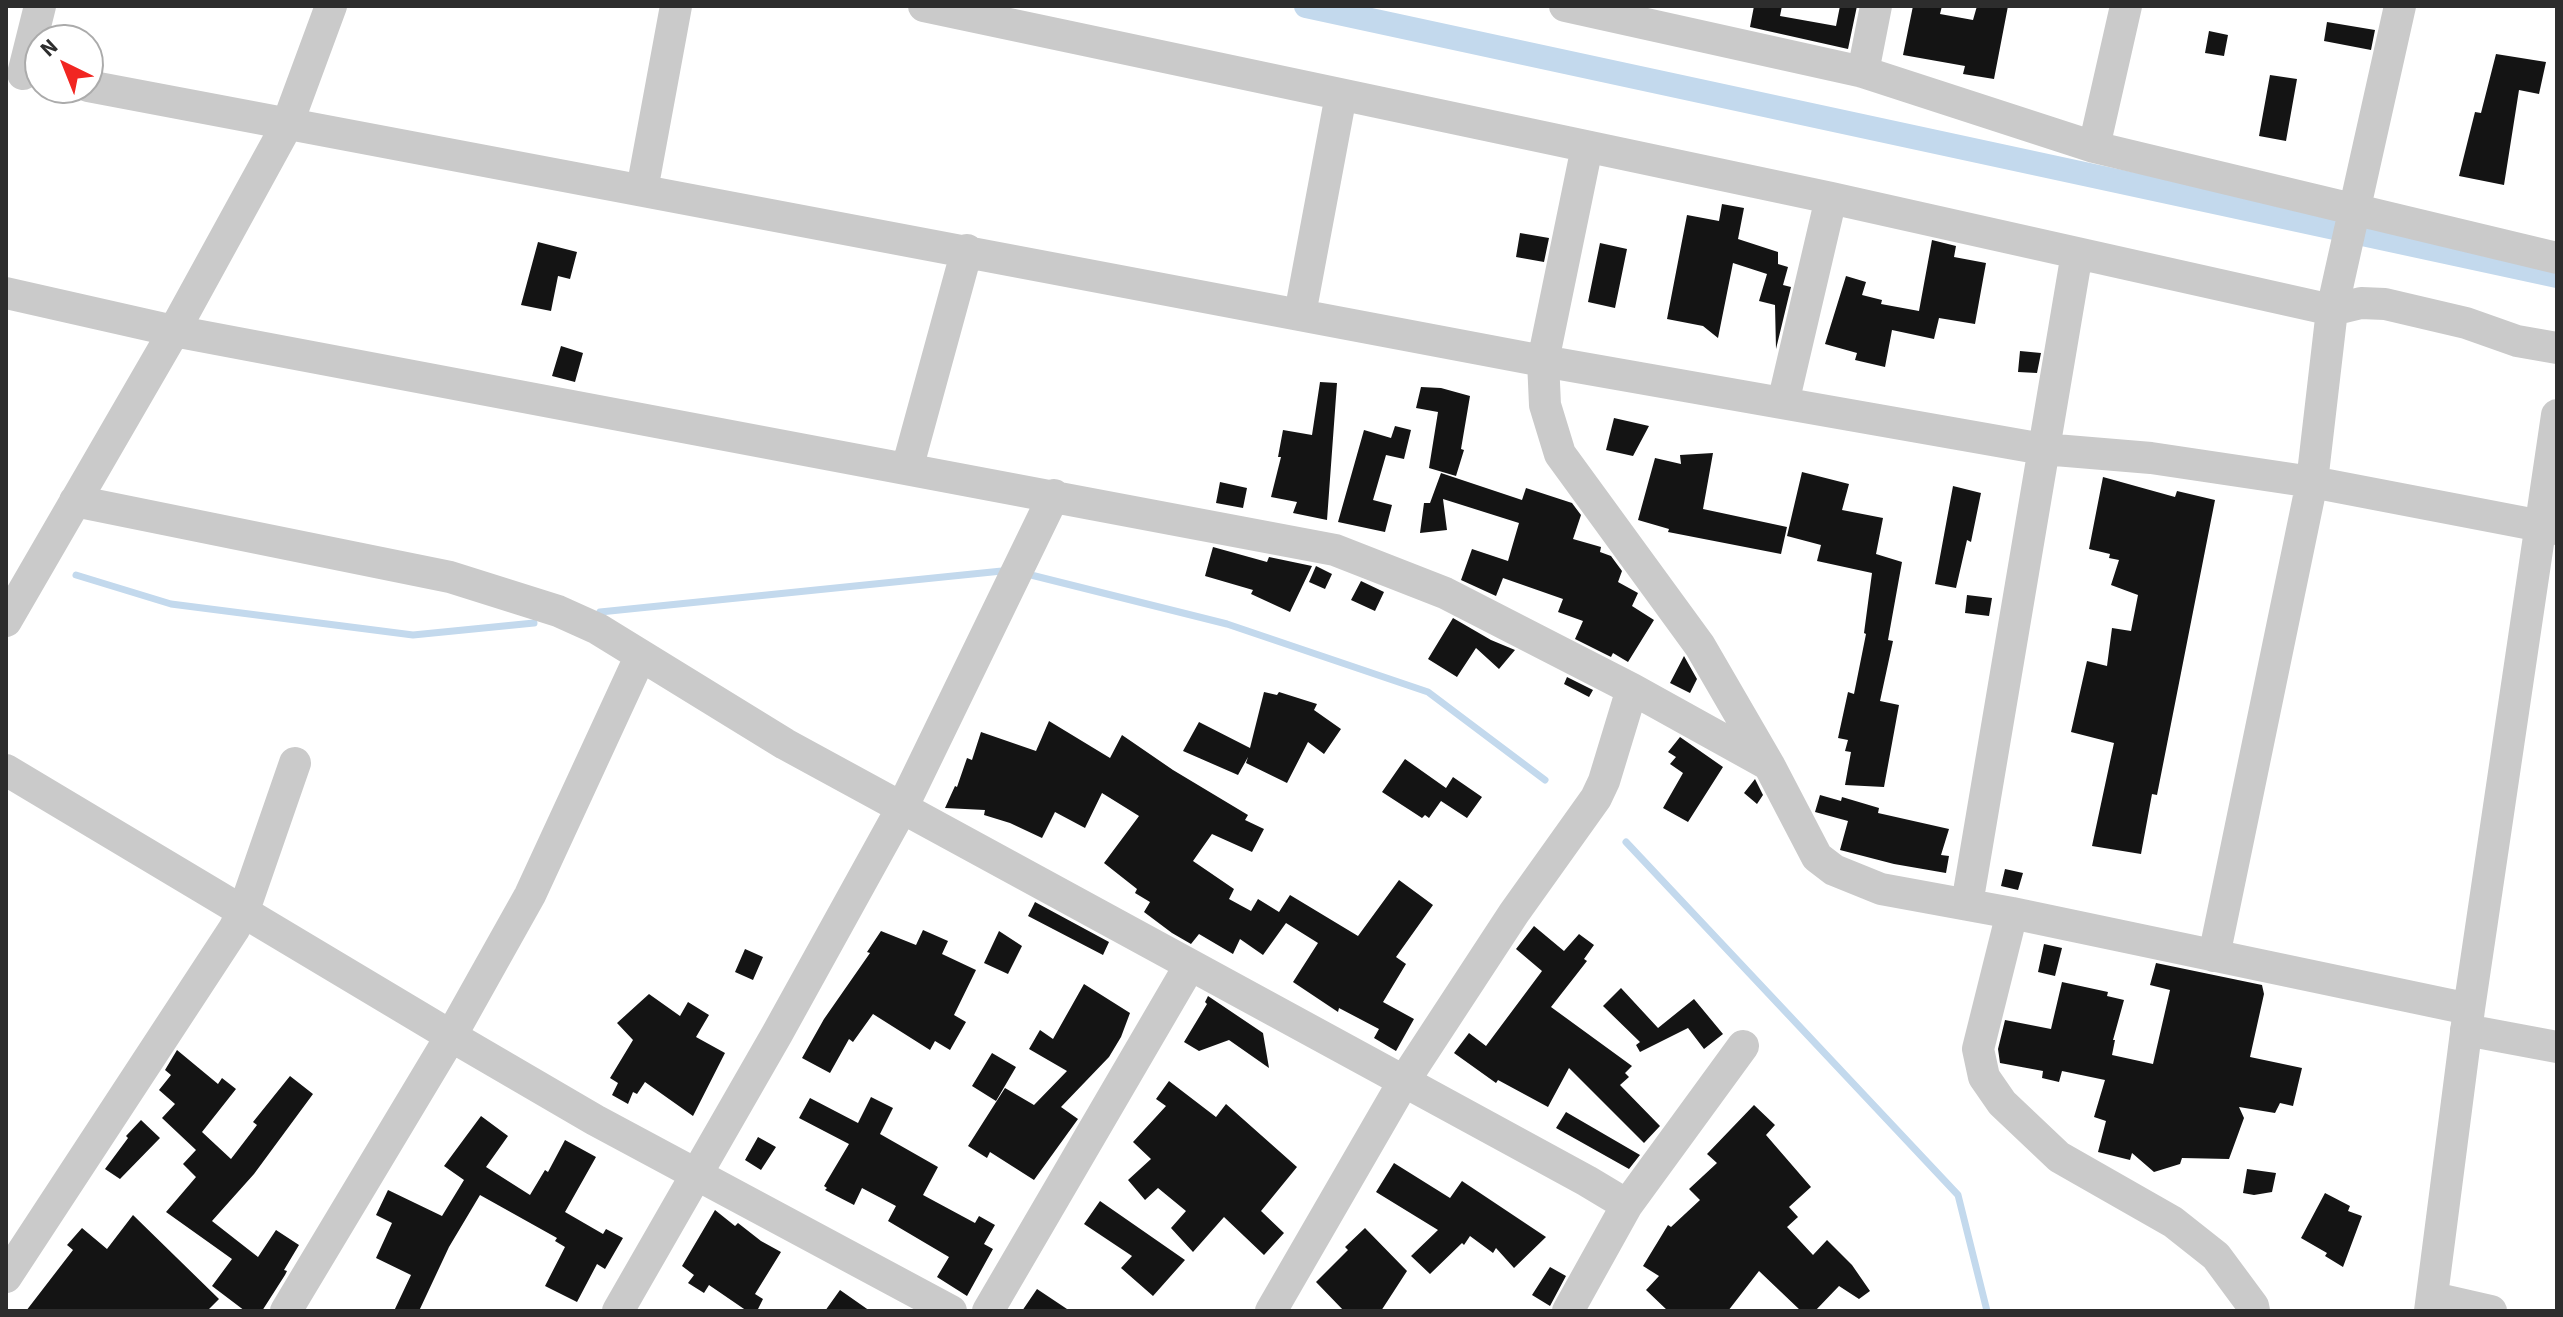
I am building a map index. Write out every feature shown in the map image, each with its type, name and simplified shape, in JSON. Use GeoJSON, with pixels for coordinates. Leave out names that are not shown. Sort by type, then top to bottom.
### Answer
{"type":"FeatureCollection","features":[{"type":"Feature","properties":{"kind":"street"},"geometry":{"type":"LineString","coordinates":[[23,74],[40,6]]}},
{"type":"Feature","properties":{"kind":"street"},"geometry":{"type":"LineString","coordinates":[[6,621],[174,331],[287,125],[331,6]]}},
{"type":"Feature","properties":{"kind":"street"},"geometry":{"type":"LineString","coordinates":[[642,190],[676,6]]}},
{"type":"Feature","properties":{"kind":"street"},"geometry":{"type":"LineString","coordinates":[[924,6],[1831,198],[2332,310],[2361,303],[2385,304],[2466,323],[2517,341],[2557,348]]}},
{"type":"Feature","properties":{"kind":"street"},"geometry":{"type":"LineString","coordinates":[[1565,6],[1633,13],[1863,72],[2094,147],[2557,258]]}},
{"type":"Feature","properties":{"kind":"street"},"geometry":{"type":"LineString","coordinates":[[1863,72],[1876,6]]}},
{"type":"Feature","properties":{"kind":"street"},"geometry":{"type":"LineString","coordinates":[[2094,147],[2126,6]]}},
{"type":"Feature","properties":{"kind":"street"},"geometry":{"type":"LineString","coordinates":[[2214,956],[2312,482],[2332,310],[2400,6]]}},
{"type":"Feature","properties":{"kind":"street"},"geometry":{"type":"LineString","coordinates":[[104,89],[1543,361],[2043,449],[2151,458],[2312,482],[2549,527]]}},
{"type":"Feature","properties":{"kind":"street"},"geometry":{"type":"LineString","coordinates":[[1300,314],[1341,95]]}},
{"type":"Feature","properties":{"kind":"street"},"geometry":{"type":"LineString","coordinates":[[1587,147],[1543,361],[1545,405],[1560,454],[1700,646],[1769,765],[1817,857],[1834,870],[1881,889],[2214,956],[2468,1019],[2557,1047]]}},
{"type":"Feature","properties":{"kind":"street"},"geometry":{"type":"LineString","coordinates":[[1783,403],[1831,198]]}},
{"type":"Feature","properties":{"kind":"street"},"geometry":{"type":"LineString","coordinates":[[907,469],[967,250]]}},
{"type":"Feature","properties":{"kind":"street"},"geometry":{"type":"LineString","coordinates":[[1967,904],[2077,253]]}},
{"type":"Feature","properties":{"kind":"street"},"geometry":{"type":"LineString","coordinates":[[6,293],[174,331],[1335,550],[1445,593],[1632,689],[1769,765]]}},
{"type":"Feature","properties":{"kind":"street"},"geometry":{"type":"LineString","coordinates":[[2491,1311],[2432,1305],[2468,1019],[2549,527],[2557,415]]}},
{"type":"Feature","properties":{"kind":"street"},"geometry":{"type":"LineString","coordinates":[[618,1311],[902,808],[1054,495]]}},
{"type":"Feature","properties":{"kind":"street"},"geometry":{"type":"LineString","coordinates":[[75,501],[450,577],[558,611],[598,629],[785,744],[1627,1205]]}},
{"type":"Feature","properties":{"kind":"street"},"geometry":{"type":"LineString","coordinates":[[286,1311],[451,1036],[530,895],[640,657]]}},
{"type":"Feature","properties":{"kind":"street"},"geometry":{"type":"LineString","coordinates":[[1271,1311],[1404,1081],[1514,913],[1596,798],[1632,689]]}},
{"type":"Feature","properties":{"kind":"street"},"geometry":{"type":"LineString","coordinates":[[6,1277],[244,910],[295,763]]}},
{"type":"Feature","properties":{"kind":"street"},"geometry":{"type":"LineString","coordinates":[[6,770],[595,1120],[951,1311]]}},
{"type":"Feature","properties":{"kind":"street"},"geometry":{"type":"LineString","coordinates":[[2012,913],[1978,1049],[1984,1077],[2002,1103],[2059,1157],[2173,1222],[2216,1256],[2254,1311]]}},
{"type":"Feature","properties":{"kind":"street"},"geometry":{"type":"LineString","coordinates":[[988,1311],[1190,965]]}},
{"type":"Feature","properties":{"kind":"street"},"geometry":{"type":"LineString","coordinates":[[1568,1311],[1627,1205],[1743,1046]]}},
{"type":"Feature","properties":{"kind":"building"},"geometry":{"type":"Polygon","coordinates":[[[1754,6],[1782,6],[1780,16],[1836,26],[1840,6],[1857,6],[1848,49],[1750,27],[1754,6]]]}},
{"type":"Feature","properties":{"kind":"building"},"geometry":{"type":"Polygon","coordinates":[[[1913,6],[1942,6],[1940,14],[1973,20],[1977,6],[2008,6],[1994,79],[1963,74],[1965,66],[1903,55],[1913,6]]]}},
{"type":"Feature","properties":{"kind":"building"},"geometry":{"type":"Polygon","coordinates":[[[2327,22],[2375,30],[2371,50],[2324,41],[2327,22]]]}},
{"type":"Feature","properties":{"kind":"building"},"geometry":{"type":"Polygon","coordinates":[[[2209,31],[2228,35],[2224,56],[2205,53],[2209,31]]]}},
{"type":"Feature","properties":{"kind":"building"},"geometry":{"type":"Polygon","coordinates":[[[2496,54],[2546,62],[2539,94],[2519,90],[2504,185],[2459,176],[2475,112],[2481,113],[2496,54]]]}},
{"type":"Feature","properties":{"kind":"building"},"geometry":{"type":"Polygon","coordinates":[[[2270,75],[2297,79],[2286,141],[2259,136],[2270,75]]]}},
{"type":"Feature","properties":{"kind":"building"},"geometry":{"type":"Polygon","coordinates":[[[1722,204],[1744,208],[1738,239],[1778,252],[1778,264],[1788,267],[1783,285],[1791,287],[1776,349],[1775,305],[1759,301],[1767,274],[1733,263],[1718,338],[1703,326],[1667,319],[1687,215],[1719,221],[1722,204]]]}},
{"type":"Feature","properties":{"kind":"building"},"geometry":{"type":"Polygon","coordinates":[[[1520,233],[1549,238],[1544,262],[1516,257],[1520,233]]]}},
{"type":"Feature","properties":{"kind":"building"},"geometry":{"type":"Polygon","coordinates":[[[1932,240],[1956,246],[1954,257],[1986,263],[1975,324],[1939,318],[1934,339],[1892,330],[1885,367],[1855,360],[1857,353],[1825,344],[1846,276],[1866,282],[1862,295],[1882,300],[1881,304],[1919,311],[1932,240]]]}},
{"type":"Feature","properties":{"kind":"building"},"geometry":{"type":"Polygon","coordinates":[[[538,242],[577,252],[570,279],[558,276],[551,311],[521,305],[538,242]]]}},
{"type":"Feature","properties":{"kind":"building"},"geometry":{"type":"Polygon","coordinates":[[[1600,243],[1627,249],[1615,308],[1588,302],[1600,243]]]}},
{"type":"Feature","properties":{"kind":"building"},"geometry":{"type":"Polygon","coordinates":[[[561,346],[583,353],[575,382],[552,376],[561,346]]]}},
{"type":"Feature","properties":{"kind":"building"},"geometry":{"type":"Polygon","coordinates":[[[2020,351],[2041,353],[2037,373],[2018,372],[2020,351]]]}},
{"type":"Feature","properties":{"kind":"building"},"geometry":{"type":"Polygon","coordinates":[[[1320,382],[1337,383],[1327,520],[1293,513],[1297,502],[1271,497],[1281,457],[1278,457],[1283,430],[1312,435],[1320,382]]]}},
{"type":"Feature","properties":{"kind":"building"},"geometry":{"type":"Polygon","coordinates":[[[1421,387],[1441,388],[1470,396],[1461,449],[1464,450],[1456,476],[1429,468],[1438,412],[1416,408],[1421,387]]]}},
{"type":"Feature","properties":{"kind":"building"},"geometry":{"type":"Polygon","coordinates":[[[1614,418],[1649,426],[1633,456],[1606,450],[1614,418]]]}},
{"type":"Feature","properties":{"kind":"building"},"geometry":{"type":"Polygon","coordinates":[[[1395,426],[1411,430],[1404,459],[1386,455],[1373,500],[1392,505],[1385,532],[1338,522],[1364,430],[1391,438],[1395,426]]]}},
{"type":"Feature","properties":{"kind":"building"},"geometry":{"type":"Polygon","coordinates":[[[1713,453],[1703,509],[1787,527],[1781,554],[1668,532],[1669,529],[1638,520],[1655,458],[1681,464],[1680,455],[1713,453]]]}},
{"type":"Feature","properties":{"kind":"building"},"geometry":{"type":"Polygon","coordinates":[[[1802,472],[1849,484],[1842,510],[1883,518],[1876,554],[1902,562],[1888,640],[1893,641],[1880,701],[1899,705],[1884,787],[1845,785],[1851,752],[1845,751],[1848,740],[1838,738],[1848,692],[1854,694],[1866,634],[1872,573],[1817,561],[1821,545],[1787,536],[1802,472]]]}},
{"type":"Feature","properties":{"kind":"building"},"geometry":{"type":"Polygon","coordinates":[[[1441,473],[1522,500],[1526,488],[1572,503],[1581,515],[1573,539],[1601,547],[1600,552],[1611,556],[1622,571],[1618,582],[1638,593],[1632,606],[1654,620],[1628,662],[1575,639],[1583,621],[1558,612],[1563,599],[1503,578],[1496,596],[1461,580],[1472,549],[1508,561],[1519,523],[1443,499],[1447,530],[1420,533],[1424,503],[1430,503],[1441,473]]]}},
{"type":"Feature","properties":{"kind":"building"},"geometry":{"type":"Polygon","coordinates":[[[2103,477],[2175,497],[2177,491],[2215,500],[2157,795],[2152,794],[2141,854],[2092,846],[2114,743],[2071,732],[2087,661],[2107,666],[2112,628],[2131,631],[2138,595],[2111,585],[2119,560],[2109,558],[2110,554],[2089,549],[2103,477]]]}},
{"type":"Feature","properties":{"kind":"building"},"geometry":{"type":"Polygon","coordinates":[[[1220,482],[1247,488],[1243,508],[1216,503],[1220,482]]]}},
{"type":"Feature","properties":{"kind":"building"},"geometry":{"type":"Polygon","coordinates":[[[1953,486],[1981,493],[1971,542],[1967,540],[1956,588],[1935,584],[1953,486]]]}},
{"type":"Feature","properties":{"kind":"building"},"geometry":{"type":"Polygon","coordinates":[[[1213,547],[1267,562],[1269,557],[1312,566],[1290,612],[1251,594],[1253,590],[1205,576],[1213,547]]]}},
{"type":"Feature","properties":{"kind":"building"},"geometry":{"type":"Polygon","coordinates":[[[1316,566],[1332,574],[1325,589],[1309,582],[1316,566]]]}},
{"type":"Feature","properties":{"kind":"building"},"geometry":{"type":"Polygon","coordinates":[[[1361,581],[1384,592],[1375,611],[1351,600],[1361,581]]]}},
{"type":"Feature","properties":{"kind":"building"},"geometry":{"type":"Polygon","coordinates":[[[1967,595],[1992,598],[1989,616],[1965,613],[1967,595]]]}},
{"type":"Feature","properties":{"kind":"building"},"geometry":{"type":"Polygon","coordinates":[[[1453,618],[1515,650],[1499,669],[1476,648],[1457,677],[1428,659],[1453,618]]]}},
{"type":"Feature","properties":{"kind":"building"},"geometry":{"type":"Polygon","coordinates":[[[1684,656],[1697,679],[1690,693],[1670,683],[1684,656]]]}},
{"type":"Feature","properties":{"kind":"building"},"geometry":{"type":"Polygon","coordinates":[[[1567,677],[1593,690],[1589,697],[1564,684],[1567,677]]]}},
{"type":"Feature","properties":{"kind":"building"},"geometry":{"type":"Polygon","coordinates":[[[1264,692],[1277,695],[1279,692],[1317,704],[1314,710],[1341,729],[1324,754],[1308,742],[1287,783],[1246,763],[1248,757],[1238,775],[1183,751],[1199,722],[1250,748],[1264,692]]]}},
{"type":"Feature","properties":{"kind":"building"},"geometry":{"type":"Polygon","coordinates":[[[1049,721],[1110,758],[1122,735],[1248,815],[1245,820],[1264,829],[1252,852],[1212,834],[1193,861],[1234,889],[1229,899],[1251,911],[1258,899],[1279,912],[1290,895],[1358,936],[1399,880],[1433,905],[1396,957],[1406,964],[1383,1002],[1414,1019],[1396,1051],[1374,1038],[1379,1029],[1339,1008],[1338,1012],[1293,982],[1318,943],[1286,923],[1263,955],[1240,939],[1233,954],[1199,934],[1191,944],[1144,912],[1150,902],[1135,893],[1137,889],[1104,863],[1139,816],[1102,793],[1085,828],[1055,812],[1042,838],[984,815],[985,810],[945,808],[957,787],[967,758],[972,760],[981,732],[1036,751],[1049,721]]]}},
{"type":"Feature","properties":{"kind":"building"},"geometry":{"type":"Polygon","coordinates":[[[1680,737],[1723,767],[1688,822],[1663,808],[1683,773],[1670,764],[1676,757],[1668,752],[1680,737]]]}},
{"type":"Feature","properties":{"kind":"building"},"geometry":{"type":"Polygon","coordinates":[[[1405,759],[1446,788],[1453,777],[1482,797],[1467,818],[1441,801],[1429,818],[1425,815],[1422,818],[1382,792],[1405,759]]]}},
{"type":"Feature","properties":{"kind":"building"},"geometry":{"type":"Polygon","coordinates":[[[1755,779],[1763,795],[1757,804],[1744,793],[1755,779]]]}},
{"type":"Feature","properties":{"kind":"building"},"geometry":{"type":"Polygon","coordinates":[[[1820,795],[1841,801],[1842,797],[1879,808],[1878,813],[1949,829],[1941,855],[1949,856],[1946,873],[1840,850],[1848,821],[1815,812],[1820,795]]]}},
{"type":"Feature","properties":{"kind":"building"},"geometry":{"type":"Polygon","coordinates":[[[2005,869],[2023,873],[2018,890],[2001,886],[2005,869]]]}},
{"type":"Feature","properties":{"kind":"building"},"geometry":{"type":"Polygon","coordinates":[[[1035,902],[1109,942],[1103,955],[1028,916],[1035,902]]]}},
{"type":"Feature","properties":{"kind":"building"},"geometry":{"type":"Polygon","coordinates":[[[1534,926],[1564,951],[1579,934],[1594,945],[1584,959],[1587,961],[1551,1007],[1632,1066],[1625,1073],[1629,1077],[1620,1085],[1660,1126],[1644,1143],[1569,1068],[1548,1107],[1498,1080],[1496,1083],[1454,1053],[1469,1033],[1486,1046],[1542,971],[1516,949],[1534,926]]]}},
{"type":"Feature","properties":{"kind":"building"},"geometry":{"type":"Polygon","coordinates":[[[923,930],[948,941],[942,954],[976,970],[954,1015],[966,1022],[950,1050],[935,1041],[930,1050],[873,1014],[853,1042],[849,1039],[830,1073],[802,1058],[881,931],[916,945],[923,930]]]}},
{"type":"Feature","properties":{"kind":"building"},"geometry":{"type":"Polygon","coordinates":[[[999,931],[1022,946],[1008,974],[984,963],[999,931]]]}},
{"type":"Feature","properties":{"kind":"building"},"geometry":{"type":"Polygon","coordinates":[[[2044,944],[2062,948],[2055,976],[2038,972],[2044,944]]]}},
{"type":"Feature","properties":{"kind":"building"},"geometry":{"type":"Polygon","coordinates":[[[745,949],[763,957],[753,980],[735,972],[745,949]]]}},
{"type":"Feature","properties":{"kind":"building"},"geometry":{"type":"Polygon","coordinates":[[[2156,963],[2262,985],[2264,994],[2250,1057],[2302,1068],[2293,1106],[2280,1103],[2275,1113],[2239,1107],[2244,1118],[2229,1159],[2182,1158],[2180,1164],[2154,1172],[2132,1153],[2130,1160],[2098,1152],[2106,1121],[2094,1117],[2105,1080],[2062,1071],[2059,1082],[2042,1078],[2043,1071],[2000,1063],[1998,1049],[2005,1020],[2051,1029],[2062,982],[2108,992],[2107,996],[2124,1000],[2112,1055],[2153,1064],[2170,990],[2150,985],[2156,963]]]}},
{"type":"Feature","properties":{"kind":"building"},"geometry":{"type":"Polygon","coordinates":[[[1084,984],[1130,1013],[1109,1057],[1061,1107],[1078,1119],[1034,1180],[990,1152],[987,1158],[968,1146],[1005,1088],[1034,1105],[1067,1071],[1029,1049],[1040,1030],[1053,1039],[1084,984]]]}},
{"type":"Feature","properties":{"kind":"building"},"geometry":{"type":"Polygon","coordinates":[[[1621,988],[1658,1028],[1694,999],[1723,1034],[1704,1049],[1688,1028],[1640,1052],[1636,1045],[1640,1042],[1603,1006],[1621,988]]]}},
{"type":"Feature","properties":{"kind":"building"},"geometry":{"type":"Polygon","coordinates":[[[649,994],[680,1016],[688,1002],[709,1015],[696,1037],[725,1053],[693,1116],[645,1082],[637,1094],[633,1092],[628,1104],[612,1095],[618,1083],[610,1078],[633,1040],[617,1023],[649,994]]]}},
{"type":"Feature","properties":{"kind":"building"},"geometry":{"type":"Polygon","coordinates":[[[1208,996],[1263,1033],[1269,1068],[1229,1040],[1199,1051],[1184,1042],[1207,1004],[1208,996]]]}},
{"type":"Feature","properties":{"kind":"building"},"geometry":{"type":"Polygon","coordinates":[[[177,1050],[218,1084],[222,1078],[236,1089],[202,1132],[231,1159],[257,1125],[253,1122],[290,1076],[313,1094],[254,1174],[212,1221],[258,1257],[276,1230],[299,1245],[284,1270],[287,1271],[285,1275],[262,1311],[245,1311],[212,1286],[232,1259],[166,1212],[196,1177],[183,1164],[196,1150],[162,1118],[175,1104],[159,1090],[171,1075],[165,1070],[177,1050]]]}},
{"type":"Feature","properties":{"kind":"building"},"geometry":{"type":"Polygon","coordinates":[[[992,1053],[1016,1067],[996,1101],[972,1086],[992,1053]]]}},
{"type":"Feature","properties":{"kind":"building"},"geometry":{"type":"Polygon","coordinates":[[[1169,1081],[1216,1117],[1226,1104],[1297,1167],[1261,1211],[1284,1233],[1264,1255],[1224,1217],[1193,1252],[1171,1228],[1186,1211],[1158,1188],[1145,1200],[1128,1180],[1151,1159],[1133,1142],[1166,1106],[1156,1099],[1169,1081]]]}},
{"type":"Feature","properties":{"kind":"building"},"geometry":{"type":"Polygon","coordinates":[[[871,1097],[893,1108],[880,1134],[938,1167],[923,1195],[975,1223],[979,1216],[995,1225],[984,1244],[993,1249],[967,1296],[937,1277],[949,1257],[888,1221],[896,1206],[862,1188],[854,1205],[825,1190],[827,1188],[824,1186],[849,1144],[799,1118],[810,1098],[858,1123],[871,1097]]]}},
{"type":"Feature","properties":{"kind":"building"},"geometry":{"type":"Polygon","coordinates":[[[1754,1105],[1775,1125],[1766,1135],[1811,1187],[1789,1207],[1798,1217],[1787,1227],[1813,1255],[1827,1240],[1852,1265],[1870,1291],[1859,1299],[1839,1286],[1815,1311],[1801,1311],[1759,1271],[1728,1311],[1668,1311],[1646,1290],[1659,1276],[1643,1266],[1668,1225],[1671,1227],[1700,1200],[1689,1189],[1717,1163],[1707,1154],[1754,1105]]]}},
{"type":"Feature","properties":{"kind":"building"},"geometry":{"type":"Polygon","coordinates":[[[1566,1112],[1640,1155],[1629,1169],[1556,1128],[1566,1112]]]}},
{"type":"Feature","properties":{"kind":"building"},"geometry":{"type":"Polygon","coordinates":[[[481,1116],[508,1136],[486,1167],[530,1195],[545,1170],[548,1172],[565,1140],[596,1157],[565,1212],[603,1234],[606,1229],[623,1238],[605,1269],[597,1264],[577,1302],[545,1286],[565,1247],[555,1241],[557,1238],[480,1195],[449,1247],[419,1311],[394,1311],[411,1275],[376,1258],[392,1223],[376,1215],[388,1190],[442,1216],[464,1180],[444,1166],[481,1116]]]}},
{"type":"Feature","properties":{"kind":"building"},"geometry":{"type":"Polygon","coordinates":[[[141,1120],[160,1138],[120,1179],[105,1169],[128,1138],[126,1136],[141,1120]]]}},
{"type":"Feature","properties":{"kind":"building"},"geometry":{"type":"Polygon","coordinates":[[[758,1137],[776,1147],[761,1170],[745,1160],[758,1137]]]}},
{"type":"Feature","properties":{"kind":"building"},"geometry":{"type":"Polygon","coordinates":[[[1394,1163],[1450,1198],[1462,1181],[1546,1237],[1514,1268],[1496,1248],[1493,1253],[1470,1236],[1430,1274],[1411,1256],[1438,1230],[1376,1192],[1394,1163]]]}},
{"type":"Feature","properties":{"kind":"building"},"geometry":{"type":"Polygon","coordinates":[[[2247,1169],[2276,1173],[2272,1192],[2243,1193],[2247,1169]]]}},
{"type":"Feature","properties":{"kind":"building"},"geometry":{"type":"Polygon","coordinates":[[[2325,1193],[2350,1206],[2348,1211],[2362,1216],[2343,1267],[2325,1256],[2327,1253],[2301,1238],[2325,1193]]]}},
{"type":"Feature","properties":{"kind":"building"},"geometry":{"type":"Polygon","coordinates":[[[1100,1201],[1185,1260],[1153,1296],[1121,1268],[1132,1256],[1084,1224],[1100,1201]]]}},
{"type":"Feature","properties":{"kind":"building"},"geometry":{"type":"Polygon","coordinates":[[[715,1210],[735,1226],[738,1223],[781,1252],[755,1294],[763,1299],[757,1311],[747,1311],[709,1285],[704,1293],[688,1283],[694,1275],[682,1266],[715,1210]]]}},
{"type":"Feature","properties":{"kind":"building"},"geometry":{"type":"Polygon","coordinates":[[[133,1215],[219,1299],[207,1311],[26,1311],[73,1250],[67,1245],[82,1228],[107,1249],[133,1215]]]}},
{"type":"Feature","properties":{"kind":"building"},"geometry":{"type":"Polygon","coordinates":[[[1365,1228],[1407,1271],[1381,1311],[1344,1311],[1316,1282],[1365,1228]]]}},
{"type":"Feature","properties":{"kind":"building"},"geometry":{"type":"Polygon","coordinates":[[[1550,1267],[1566,1276],[1550,1306],[1532,1295],[1550,1267]]]}},
{"type":"Feature","properties":{"kind":"building"},"geometry":{"type":"Polygon","coordinates":[[[1037,1289],[1070,1311],[1022,1311],[1037,1289]]]}},
{"type":"Feature","properties":{"kind":"building"},"geometry":{"type":"Polygon","coordinates":[[[840,1290],[870,1311],[825,1311],[840,1290]]]}},
{"type":"Feature","properties":{"kind":"waterway"},"geometry":{"type":"LineString","coordinates":[[1306,6],[2557,276]]}},
{"type":"Feature","properties":{"kind":"waterway"},"geometry":{"type":"LineString","coordinates":[[600,612],[1002,571]]}},
{"type":"Feature","properties":{"kind":"waterway"},"geometry":{"type":"LineString","coordinates":[[76,575],[171,604],[413,635],[534,623]]}},
{"type":"Feature","properties":{"kind":"waterway"},"geometry":{"type":"LineString","coordinates":[[1031,575],[1227,624],[1428,692],[1545,780]]}},
{"type":"Feature","properties":{"kind":"waterway"},"geometry":{"type":"LineString","coordinates":[[1626,842],[1958,1195],[1987,1311]]}}]}
